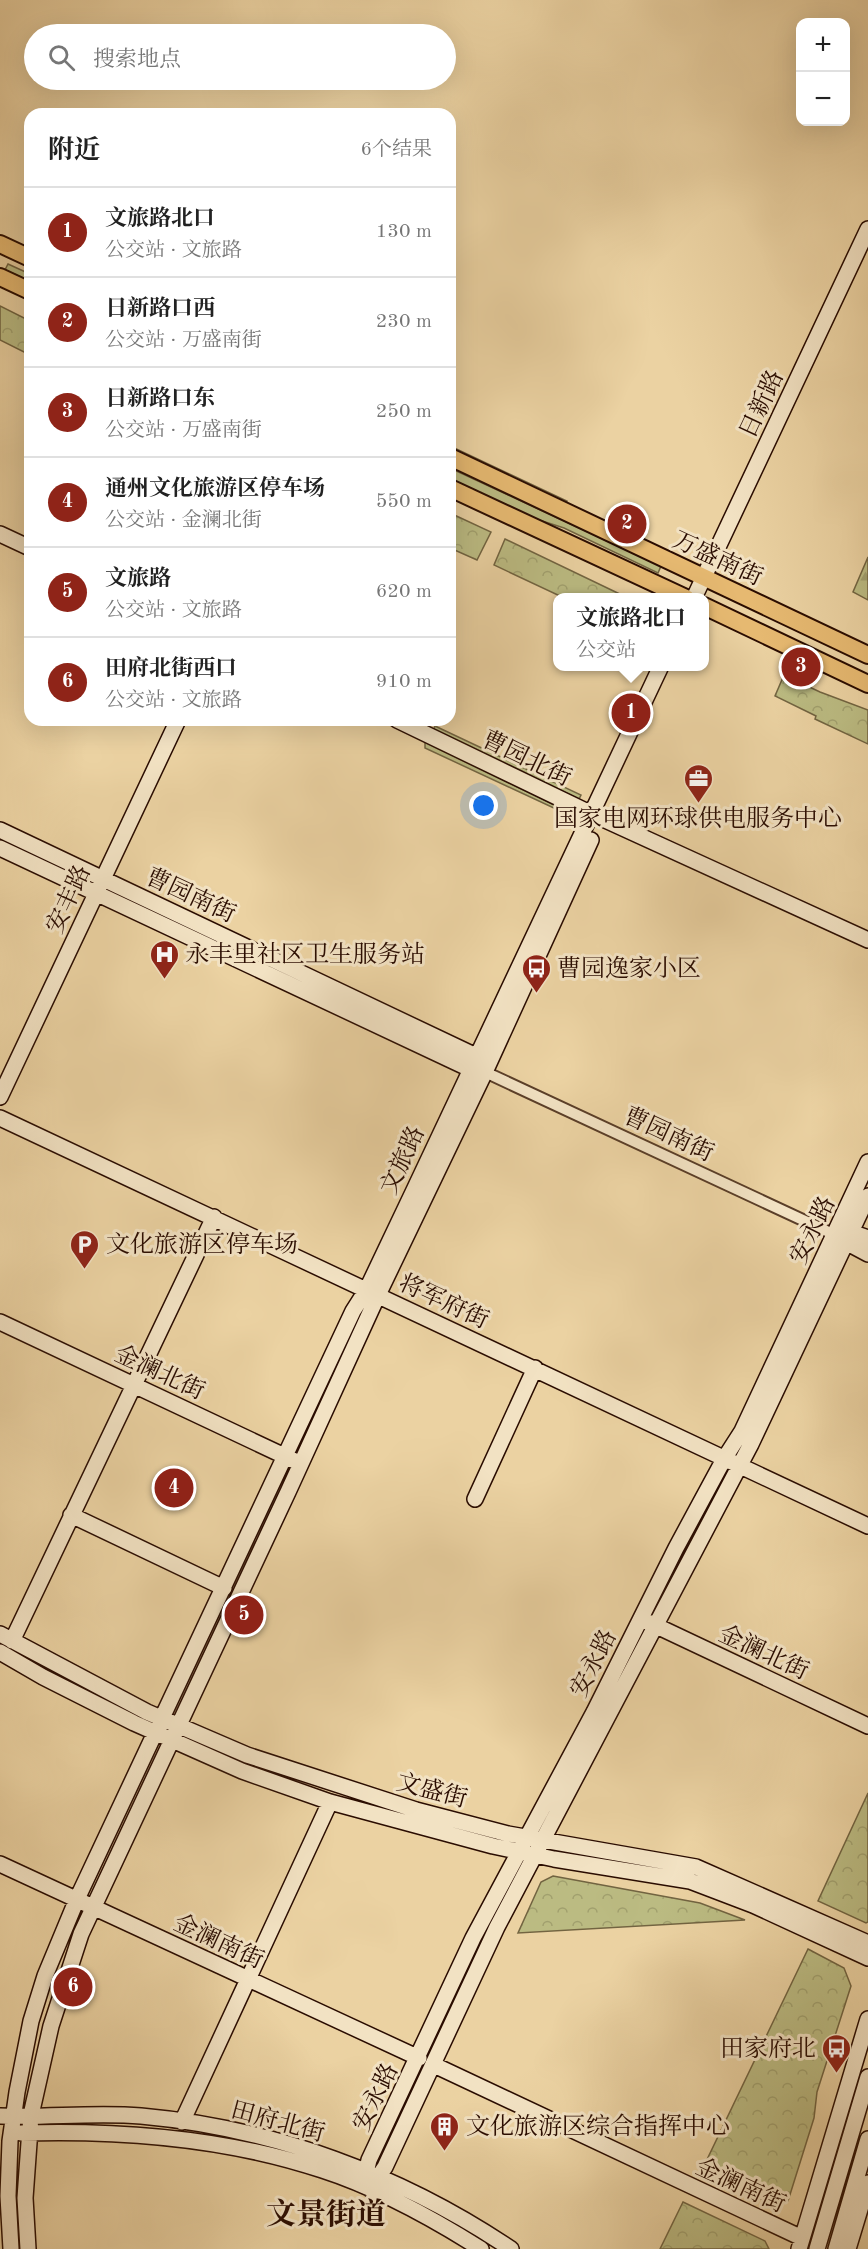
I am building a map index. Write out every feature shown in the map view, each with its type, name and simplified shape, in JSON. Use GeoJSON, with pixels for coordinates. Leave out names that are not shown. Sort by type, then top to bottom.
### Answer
{"type":"FeatureCollection","features":[{"type":"Feature","properties":{"kind":"main road","name":"日新路"},"geometry":{"type":"LineString","coordinates":[[706,593],[708,580],[868,229]]}},
{"type":"Feature","properties":{"kind":"main road"},"geometry":{"type":"LineString","coordinates":[[0,244],[24,255]]}},
{"type":"Feature","properties":{"kind":"main road","name":"日新路"},"geometry":{"type":"LineString","coordinates":[[697,593],[708,580],[868,248]]}},
{"type":"Feature","properties":{"kind":"main road"},"geometry":{"type":"LineString","coordinates":[[0,277],[24,288]]}},
{"type":"Feature","properties":{"kind":"main road","name":"万盛南街"},"geometry":{"type":"LineString","coordinates":[[456,460],[868,655]]}},
{"type":"Feature","properties":{"kind":"main road","name":"万盛南街"},"geometry":{"type":"LineString","coordinates":[[456,491],[677,593]]}},
{"type":"Feature","properties":{"kind":"main road"},"geometry":{"type":"LineString","coordinates":[[0,534],[24,545]]}},
{"type":"Feature","properties":{"kind":"main road","name":"万盛南街"},"geometry":{"type":"LineString","coordinates":[[709,608],[868,684]]}},
{"type":"Feature","properties":{"kind":"main road","name":"文旅路"},"geometry":{"type":"LineString","coordinates":[[597,816],[659,671]]}},
{"type":"Feature","properties":{"kind":"main road","name":"文旅路"},"geometry":{"type":"LineString","coordinates":[[27,2249],[25,2198],[32,2115],[51,2026],[81,1934],[300,1464],[372,1292],[477,1066],[670,671]]}},
{"type":"Feature","properties":{"kind":"main road","name":"安丰路"},"geometry":{"type":"LineString","coordinates":[[0,1097],[174,726]]}},
{"type":"Feature","properties":{"kind":"main road","name":"曹园北街"},"geometry":{"type":"LineString","coordinates":[[410,726],[597,816],[868,940]]}},
{"type":"Feature","properties":{"kind":"main road","name":"曹园南街"},"geometry":{"type":"LineString","coordinates":[[0,830],[102,878],[477,1066]]}},
{"type":"Feature","properties":{"kind":"main road","name":"曹园南街"},"geometry":{"type":"LineString","coordinates":[[0,848],[477,1066]]}},
{"type":"Feature","properties":{"kind":"main road","name":"将军府街"},"geometry":{"type":"LineString","coordinates":[[0,1118],[868,1526]]}},
{"type":"Feature","properties":{"kind":"main road","name":"安永路"},"geometry":{"type":"LineString","coordinates":[[369,2180],[384,2167],[497,1927],[537,1855],[738,1465],[751,1444],[843,1236],[868,1162]]}},
{"type":"Feature","properties":{"kind":"main road","name":"安永路"},"geometry":{"type":"LineString","coordinates":[[369,2180],[419,2058],[473,1938],[528,1838],[723,1459],[742,1431],[843,1236],[868,1196]]}},
{"type":"Feature","properties":{"kind":"main road"},"geometry":{"type":"LineString","coordinates":[[6,1637],[71,1515],[214,1217]]}},
{"type":"Feature","properties":{"kind":"main road","name":"曹园南街"},"geometry":{"type":"LineString","coordinates":[[843,1236],[868,1238]]}},
{"type":"Feature","properties":{"kind":"main road","name":"曹园南街"},"geometry":{"type":"LineString","coordinates":[[843,1236],[868,1254]]}},
{"type":"Feature","properties":{"kind":"main road","name":"文旅路"},"geometry":{"type":"LineString","coordinates":[[9,2247],[6,2116],[45,1976],[77,1899],[353,1311],[372,1292]]}},
{"type":"Feature","properties":{"kind":"main road","name":"金澜北街"},"geometry":{"type":"LineString","coordinates":[[0,1322],[300,1464]]}},
{"type":"Feature","properties":{"kind":"main road"},"geometry":{"type":"LineString","coordinates":[[474,1498],[535,1368]]}},
{"type":"Feature","properties":{"kind":"main road"},"geometry":{"type":"LineString","coordinates":[[71,1515],[224,1588]]}},
{"type":"Feature","properties":{"kind":"main road","name":"金澜北街"},"geometry":{"type":"LineString","coordinates":[[641,1618],[868,1726]]}},
{"type":"Feature","properties":{"kind":"main road","name":"文盛街"},"geometry":{"type":"LineString","coordinates":[[6,1637],[147,1712],[247,1755],[416,1810],[528,1838],[696,1867],[868,1942]]}},
{"type":"Feature","properties":{"kind":"main road","name":"文盛街"},"geometry":{"type":"LineString","coordinates":[[2,1658],[170,1741],[242,1771],[330,1802],[520,1852],[690,1881],[753,1905],[868,1958]]}},
{"type":"Feature","properties":{"kind":"main road"},"geometry":{"type":"LineString","coordinates":[[182,2122],[330,1802]]}},
{"type":"Feature","properties":{"kind":"main road","name":"金澜南街"},"geometry":{"type":"LineString","coordinates":[[0,1864],[419,2058]]}},
{"type":"Feature","properties":{"kind":"main road"},"geometry":{"type":"LineString","coordinates":[[800,2243],[868,2019]]}},
{"type":"Feature","properties":{"kind":"main road","name":"金澜南街"},"geometry":{"type":"LineString","coordinates":[[434,2064],[800,2243]]}},
{"type":"Feature","properties":{"kind":"main road"},"geometry":{"type":"LineString","coordinates":[[819,2244],[868,2077]]}},
{"type":"Feature","properties":{"kind":"main road","name":"田府北街"},"geometry":{"type":"LineString","coordinates":[[6,2116],[141,2116],[239,2132],[288,2144],[369,2180],[450,2211],[511,2249]]}},
{"type":"Feature","properties":{"kind":"main road","name":"田府北街"},"geometry":{"type":"LineString","coordinates":[[5,2133],[116,2134],[194,2140],[275,2155],[324,2170],[369,2180],[481,2249]]}},
{"type":"Feature","properties":{"kind":"main road"},"geometry":{"type":"LineString","coordinates":[[840,2248],[868,2139]]}},
{"type":"Feature","properties":{"kind":"main road"},"geometry":{"type":"LineString","coordinates":[[840,2248],[868,2183]]}},
{"type":"Feature","properties":{"kind":"street","name":"曹园南街"},"geometry":{"type":"LineString","coordinates":[[477,1066],[843,1236]]}},
{"type":"Feature","properties":{"kind":"green space"},"geometry":{"type":"Polygon","coordinates":[[[8,264],[24,271],[24,278],[5,270],[8,264]]]}},
{"type":"Feature","properties":{"kind":"green space"},"geometry":{"type":"Polygon","coordinates":[[[0,306],[24,318],[24,352],[0,340],[0,306]]]}},
{"type":"Feature","properties":{"kind":"green space"},"geometry":{"type":"Polygon","coordinates":[[[456,449],[567,501],[566,503],[456,452],[456,449]]]}},
{"type":"Feature","properties":{"kind":"green space"},"geometry":{"type":"Polygon","coordinates":[[[456,471],[661,566],[658,573],[564,528],[536,519],[456,482],[456,471]]]}},
{"type":"Feature","properties":{"kind":"green space"},"geometry":{"type":"Polygon","coordinates":[[[456,516],[491,532],[477,560],[456,551],[456,516]]]}},
{"type":"Feature","properties":{"kind":"green space"},"geometry":{"type":"Polygon","coordinates":[[[505,539],[618,593],[554,593],[494,565],[505,539]]]}},
{"type":"Feature","properties":{"kind":"green space"},"geometry":{"type":"Polygon","coordinates":[[[868,557],[868,600],[853,592],[868,557]]]}},
{"type":"Feature","properties":{"kind":"green space"},"geometry":{"type":"Polygon","coordinates":[[[784,675],[820,692],[868,710],[868,744],[815,719],[816,716],[775,696],[784,675]]]}},
{"type":"Feature","properties":{"kind":"green space"},"geometry":{"type":"Polygon","coordinates":[[[435,726],[581,795],[579,799],[433,731],[435,726]]]}},
{"type":"Feature","properties":{"kind":"green space"},"geometry":{"type":"Polygon","coordinates":[[[425,741],[572,814],[571,816],[425,748],[425,741]]]}},
{"type":"Feature","properties":{"kind":"green space"},"geometry":{"type":"Polygon","coordinates":[[[868,1793],[868,1922],[866,1923],[818,1901],[868,1793]]]}},
{"type":"Feature","properties":{"kind":"green space"},"geometry":{"type":"Polygon","coordinates":[[[553,1876],[700,1903],[745,1920],[518,1933],[541,1882],[553,1876]]]}},
{"type":"Feature","properties":{"kind":"green space"},"geometry":{"type":"Polygon","coordinates":[[[808,1949],[844,1968],[851,1986],[817,2092],[814,2118],[788,2201],[777,2207],[702,2170],[808,1949]]]}},
{"type":"Feature","properties":{"kind":"green space"},"geometry":{"type":"Polygon","coordinates":[[[683,2202],[765,2241],[769,2249],[660,2249],[683,2202]]]}},
{"type":"Feature","properties":{"kind":"place","name":"日新路口西"},"geometry":{"type":"Point","coordinates":[627,524]}},
{"type":"Feature","properties":{"kind":"place","name":"日新路口东"},"geometry":{"type":"Point","coordinates":[801,667]}},
{"type":"Feature","properties":{"kind":"place","name":"文旅路北口"},"geometry":{"type":"Point","coordinates":[631,713]}},
{"type":"Feature","properties":{"kind":"place","name":"国家电网环球供电服务中心"},"geometry":{"type":"Point","coordinates":[698,804]}},
{"type":"Feature","properties":{"kind":"place","name":"永丰里社区卫生服务站"},"geometry":{"type":"Point","coordinates":[164,980]}},
{"type":"Feature","properties":{"kind":"place","name":"曹园逸家小区"},"geometry":{"type":"Point","coordinates":[536,994]}},
{"type":"Feature","properties":{"kind":"place","name":"文化旅游区停车场"},"geometry":{"type":"Point","coordinates":[85,1270]}},
{"type":"Feature","properties":{"kind":"place","name":"通州文化旅游区停车场"},"geometry":{"type":"Point","coordinates":[174,1488]}},
{"type":"Feature","properties":{"kind":"place","name":"文旅路"},"geometry":{"type":"Point","coordinates":[244,1615]}},
{"type":"Feature","properties":{"kind":"place","name":"田府北街西口"},"geometry":{"type":"Point","coordinates":[73,1987]}},
{"type":"Feature","properties":{"kind":"place","name":"田家府北"},"geometry":{"type":"Point","coordinates":[837,2074]}},
{"type":"Feature","properties":{"kind":"place","name":"文化旅游区综合指挥中心"},"geometry":{"type":"Point","coordinates":[445,2152]}},
{"type":"Feature","properties":{"kind":"district","name":"文景街道"},"geometry":{"type":"Point","coordinates":[326,2214]}}]}
